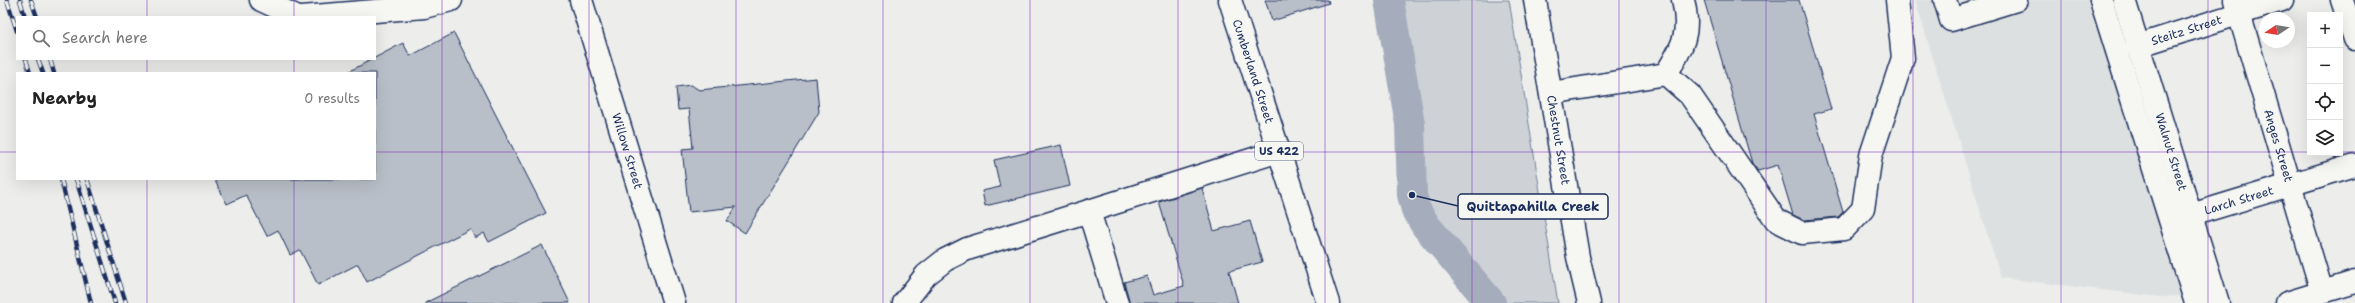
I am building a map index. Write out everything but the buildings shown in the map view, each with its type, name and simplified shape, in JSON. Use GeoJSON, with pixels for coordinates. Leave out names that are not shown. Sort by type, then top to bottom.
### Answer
{"type":"FeatureCollection","features":[{"type":"Feature","properties":{"kind":"main road"},"geometry":{"type":"LineString","coordinates":[[261,0],[296,16]]}},
{"type":"Feature","properties":{"kind":"main road"},"geometry":{"type":"LineString","coordinates":[[314,16],[424,7],[451,0]]}},
{"type":"Feature","properties":{"kind":"main road","name":"Willow Street"},"geometry":{"type":"LineString","coordinates":[[581,0],[674,303]]}},
{"type":"Feature","properties":{"kind":"main road","name":"Cumberland Street"},"geometry":{"type":"LineString","coordinates":[[1230,0],[1328,303]]}},
{"type":"Feature","properties":{"kind":"main road","name":"Chestnut Street"},"geometry":{"type":"LineString","coordinates":[[1536,0],[1578,257],[1589,303]]}},
{"type":"Feature","properties":{"kind":"main road"},"geometry":{"type":"LineString","coordinates":[[1551,93],[1666,74],[1683,47],[1687,18],[1683,0]]}},
{"type":"Feature","properties":{"kind":"main road"},"geometry":{"type":"LineString","coordinates":[[1666,74],[1690,95],[1776,220],[1802,233],[1844,229],[1863,209],[1870,155],[1903,58],[1897,0]]}},
{"type":"Feature","properties":{"kind":"main road"},"geometry":{"type":"LineString","coordinates":[[1945,0],[1951,20],[2016,0]]}},
{"type":"Feature","properties":{"kind":"main road"},"geometry":{"type":"LineString","coordinates":[[2101,0],[2196,303]]}},
{"type":"Feature","properties":{"kind":"main road","name":"Walnut Street"},"geometry":{"type":"LineString","coordinates":[[2124,0],[2218,303]]}},
{"type":"Feature","properties":{"kind":"main road","name":"Steitz Street"},"geometry":{"type":"LineString","coordinates":[[2138,46],[2237,7],[2282,0]]}},
{"type":"Feature","properties":{"kind":"main road"},"geometry":{"type":"LineString","coordinates":[[2342,0],[2355,39]]}},
{"type":"Feature","properties":{"kind":"main road","name":"Anges Street"},"geometry":{"type":"LineString","coordinates":[[2237,7],[2322,292]]}},
{"type":"Feature","properties":{"kind":"main road"},"geometry":{"type":"LineString","coordinates":[[904,303],[926,274],[945,260],[967,249],[1279,151]]}},
{"type":"Feature","properties":{"kind":"main road","name":"Larch Street"},"geometry":{"type":"LineString","coordinates":[[2191,215],[2355,165]]}},
{"type":"Feature","properties":{"kind":"main road"},"geometry":{"type":"LineString","coordinates":[[1089,211],[1117,303]]}},
{"type":"Feature","properties":{"kind":"main road"},"geometry":{"type":"LineString","coordinates":[[2287,303],[2355,282]]}},
{"type":"Feature","properties":{"kind":"shaded area"},"geometry":{"type":"Polygon","coordinates":[[[1399,0],[1509,0],[1558,303],[1501,303],[1429,214],[1422,197],[1420,121],[1399,0]]]}},
{"type":"Feature","properties":{"kind":"shaded area"},"geometry":{"type":"Polygon","coordinates":[[[1915,0],[2102,0],[2199,295],[2160,297],[2001,278],[1915,0]]]}},
{"type":"Feature","properties":{"kind":"waterway"},"geometry":{"type":"LineString","coordinates":[[1389,0],[1410,124],[1412,195],[1416,210],[1426,226],[1491,303]]}},
{"type":"Feature","properties":{"kind":"railway"},"geometry":{"type":"LineString","coordinates":[[7,0],[16,28]]}},
{"type":"Feature","properties":{"kind":"railway"},"geometry":{"type":"LineString","coordinates":[[20,0],[25,16]]}},
{"type":"Feature","properties":{"kind":"railway"},"geometry":{"type":"LineString","coordinates":[[31,0],[37,16]]}},
{"type":"Feature","properties":{"kind":"railway"},"geometry":{"type":"LineString","coordinates":[[26,60],[30,72]]}},
{"type":"Feature","properties":{"kind":"railway"},"geometry":{"type":"LineString","coordinates":[[38,60],[43,72]]}},
{"type":"Feature","properties":{"kind":"railway"},"geometry":{"type":"LineString","coordinates":[[50,60],[54,72]]}},
{"type":"Feature","properties":{"kind":"railway"},"geometry":{"type":"LineString","coordinates":[[61,180],[91,303]]}},
{"type":"Feature","properties":{"kind":"railway"},"geometry":{"type":"LineString","coordinates":[[76,180],[115,303]]}},
{"type":"Feature","properties":{"kind":"railway"},"geometry":{"type":"LineString","coordinates":[[87,180],[126,303]]}},
{"type":"Feature","properties":{"kind":"place","name":"Quittapahilla Creek"},"geometry":{"type":"Point","coordinates":[1412,195]}}]}
